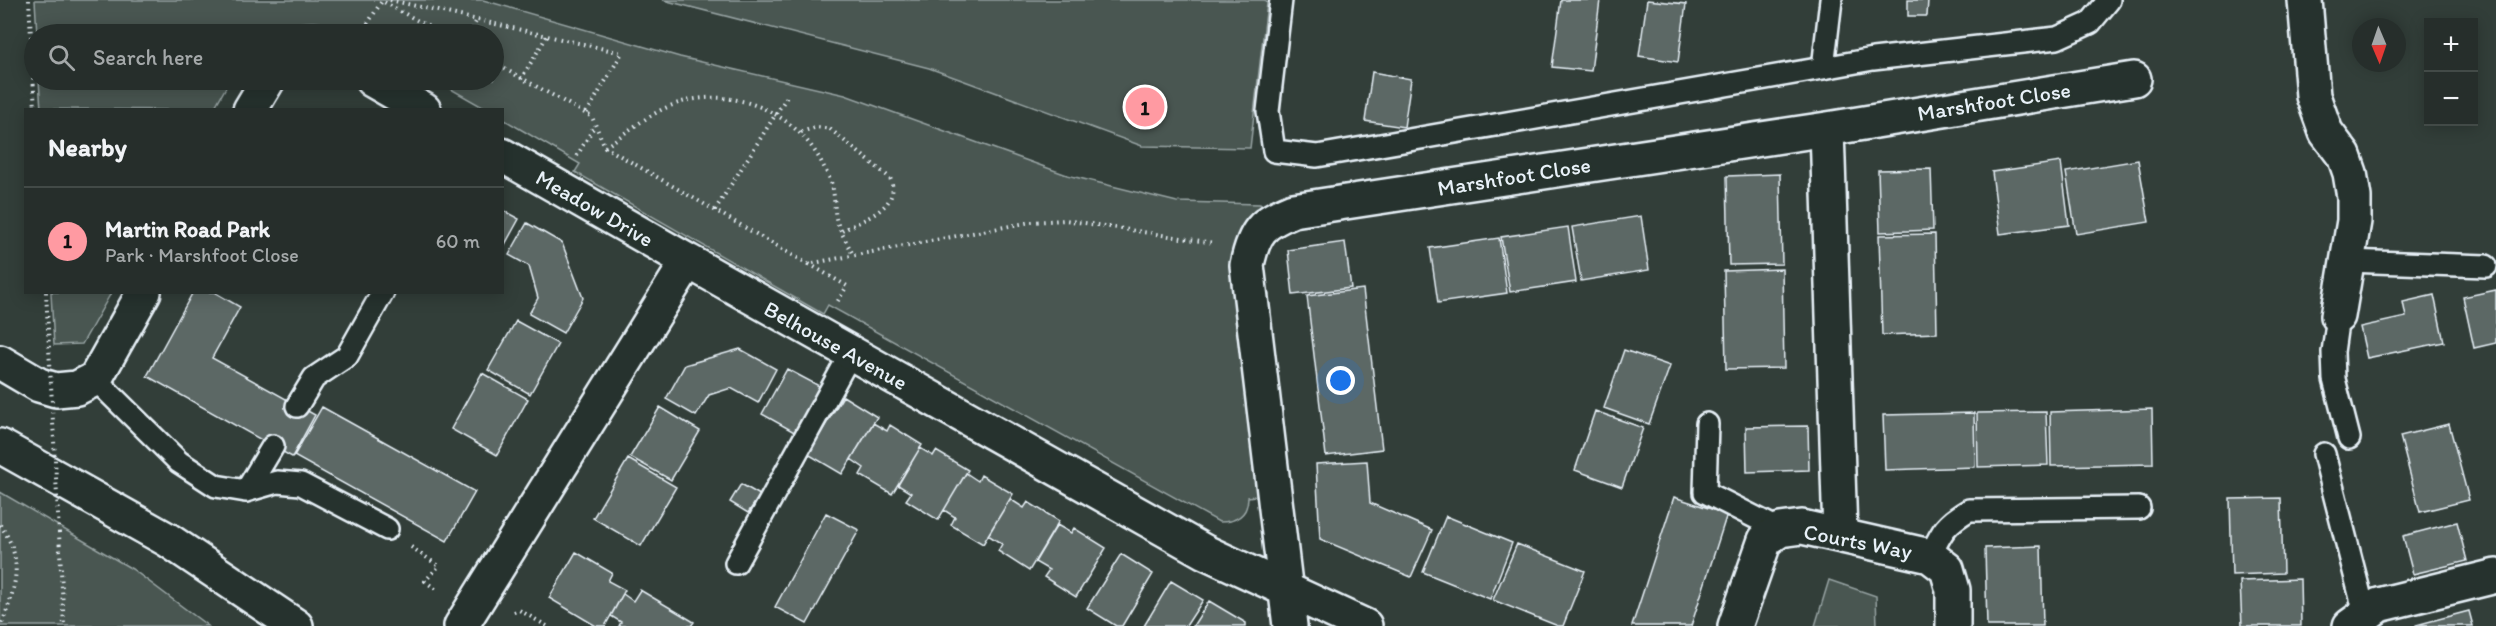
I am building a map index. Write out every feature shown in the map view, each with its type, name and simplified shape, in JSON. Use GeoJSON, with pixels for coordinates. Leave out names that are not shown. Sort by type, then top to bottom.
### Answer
{"type":"FeatureCollection","features":[{"type":"Feature","properties":{"kind":"street"},"geometry":{"type":"LineString","coordinates":[[2305,0],[2313,96],[2326,132],[2344,156],[2350,173],[2354,197],[2354,221],[2338,316]]}},
{"type":"Feature","properties":{"kind":"street","name":"Marshfoot Close"},"geometry":{"type":"LineString","coordinates":[[1290,626],[1247,265],[1257,234],[1271,219],[1293,210],[1827,129],[2134,79]]}},
{"type":"Feature","properties":{"kind":"street"},"geometry":{"type":"LineString","coordinates":[[251,108],[262,90]]}},
{"type":"Feature","properties":{"kind":"street"},"geometry":{"type":"LineString","coordinates":[[389,90],[421,108]]}},
{"type":"Feature","properties":{"kind":"street"},"geometry":{"type":"LineString","coordinates":[[1827,129],[1840,534]]}},
{"type":"Feature","properties":{"kind":"street","name":"Meadow Drive"},"geometry":{"type":"LineString","coordinates":[[504,156],[688,261]]}},
{"type":"Feature","properties":{"kind":"street"},"geometry":{"type":"LineString","coordinates":[[461,626],[688,261]]}},
{"type":"Feature","properties":{"kind":"street","name":"Belhouse Avenue"},"geometry":{"type":"LineString","coordinates":[[688,261],[1205,552],[1365,626]]}},
{"type":"Feature","properties":{"kind":"street"},"geometry":{"type":"LineString","coordinates":[[0,362],[39,385],[56,390],[77,388],[95,379],[143,294]]}},
{"type":"Feature","properties":{"kind":"street"},"geometry":{"type":"LineString","coordinates":[[0,446],[168,540],[296,626]]}},
{"type":"Feature","properties":{"kind":"street","name":"Courts Way"},"geometry":{"type":"LineString","coordinates":[[1735,626],[1765,540],[1780,530],[1802,527],[1930,556],[1947,569],[1953,590],[1953,626]]}},
{"type":"Feature","properties":{"kind":"street"},"geometry":{"type":"LineString","coordinates":[[2357,620],[2379,605],[2496,576]]}},
{"type":"Feature","properties":{"kind":"lane"},"geometry":{"type":"LineString","coordinates":[[1281,0],[1268,111],[1274,151],[1317,156],[1873,59],[2057,38],[2090,23],[2109,0]]}},
{"type":"Feature","properties":{"kind":"lane"},"geometry":{"type":"LineString","coordinates":[[1823,68],[1831,0]]}},
{"type":"Feature","properties":{"kind":"lane"},"geometry":{"type":"LineString","coordinates":[[2347,261],[2486,266]]}},
{"type":"Feature","properties":{"kind":"lane"},"geometry":{"type":"LineString","coordinates":[[297,406],[314,378],[347,356],[382,294]]}},
{"type":"Feature","properties":{"kind":"lane"},"geometry":{"type":"LineString","coordinates":[[2338,316],[2332,352],[2334,379],[2349,438]]}},
{"type":"Feature","properties":{"kind":"lane"},"geometry":{"type":"LineString","coordinates":[[736,563],[851,353]]}},
{"type":"Feature","properties":{"kind":"lane"},"geometry":{"type":"LineString","coordinates":[[95,379],[179,462],[216,486],[246,491],[277,482],[301,484],[387,529]]}},
{"type":"Feature","properties":{"kind":"lane"},"geometry":{"type":"LineString","coordinates":[[1707,424],[1705,492],[1780,530]]}},
{"type":"Feature","properties":{"kind":"lane"},"geometry":{"type":"LineString","coordinates":[[246,491],[273,446]]}},
{"type":"Feature","properties":{"kind":"lane"},"geometry":{"type":"LineString","coordinates":[[2324,454],[2357,620]]}},
{"type":"Feature","properties":{"kind":"lane"},"geometry":{"type":"LineString","coordinates":[[1930,556],[1941,534],[1951,521],[1969,510],[2139,508]]}},
{"type":"Feature","properties":{"kind":"path"},"geometry":{"type":"LineString","coordinates":[[29,0],[30,24]]}},
{"type":"Feature","properties":{"kind":"path"},"geometry":{"type":"LineString","coordinates":[[390,0],[494,24]]}},
{"type":"Feature","properties":{"kind":"path"},"geometry":{"type":"LineString","coordinates":[[367,24],[382,1],[424,24]]}},
{"type":"Feature","properties":{"kind":"path"},"geometry":{"type":"LineString","coordinates":[[475,24],[477,20]]}},
{"type":"Feature","properties":{"kind":"path"},"geometry":{"type":"LineString","coordinates":[[504,26],[622,53],[586,114]]}},
{"type":"Feature","properties":{"kind":"path"},"geometry":{"type":"LineString","coordinates":[[521,79],[547,36]]}},
{"type":"Feature","properties":{"kind":"path"},"geometry":{"type":"LineString","coordinates":[[504,69],[592,117],[605,147],[847,286],[830,313]]}},
{"type":"Feature","properties":{"kind":"path"},"geometry":{"type":"LineString","coordinates":[[34,90],[35,108]]}},
{"type":"Feature","properties":{"kind":"path"},"geometry":{"type":"LineString","coordinates":[[715,210],[788,95]]}},
{"type":"Feature","properties":{"kind":"path"},"geometry":{"type":"LineString","coordinates":[[605,147],[663,110],[689,100],[713,97],[738,99],[776,114],[801,132],[822,162],[833,187],[837,222],[853,255]]}},
{"type":"Feature","properties":{"kind":"path"},"geometry":{"type":"LineString","coordinates":[[572,165],[595,125]]}},
{"type":"Feature","properties":{"kind":"path"},"geometry":{"type":"LineString","coordinates":[[801,132],[817,127],[830,129],[890,178],[893,184],[891,199],[886,206],[842,231]]}},
{"type":"Feature","properties":{"kind":"path"},"geometry":{"type":"LineString","coordinates":[[808,264],[1031,222],[1065,220],[1251,248]]}},
{"type":"Feature","properties":{"kind":"path"},"geometry":{"type":"LineString","coordinates":[[46,294],[64,626]]}},
{"type":"Feature","properties":{"kind":"path"},"geometry":{"type":"LineString","coordinates":[[0,525],[10,538],[15,562],[16,588],[1,626]]}},
{"type":"Feature","properties":{"kind":"path"},"geometry":{"type":"LineString","coordinates":[[387,529],[439,566],[425,580]]}},
{"type":"Feature","properties":{"kind":"path"},"geometry":{"type":"LineString","coordinates":[[508,614],[519,610],[548,626]]}},
{"type":"Feature","properties":{"kind":"shaded area"},"geometry":{"type":"Polygon","coordinates":[[[35,0],[483,0],[680,57],[845,95],[1067,175],[1177,202],[1260,204],[1262,207],[1249,218],[1241,229],[1233,259],[1261,495],[1248,497],[1246,508],[1236,519],[1219,522],[828,305],[823,314],[575,172],[580,164],[504,120],[504,108],[484,108],[453,90],[504,90],[504,24],[330,24],[313,22],[296,24],[36,24],[35,0]]]}},
{"type":"Feature","properties":{"kind":"shaded area"},"geometry":{"type":"Polygon","coordinates":[[[663,0],[1265,0],[1267,3],[1250,148],[1142,146],[929,68],[663,0]]]}},
{"type":"Feature","properties":{"kind":"shaded area"},"geometry":{"type":"Polygon","coordinates":[[[40,90],[224,90],[214,108],[41,108],[40,90]]]}},
{"type":"Feature","properties":{"kind":"shaded area"},"geometry":{"type":"Polygon","coordinates":[[[51,294],[110,294],[82,344],[54,345],[51,294]]]}},
{"type":"Feature","properties":{"kind":"shaded area"},"geometry":{"type":"Polygon","coordinates":[[[0,492],[132,569],[208,626],[0,626],[0,492]]]}},
{"type":"Feature","properties":{"kind":"shaded area"},"geometry":{"type":"Polygon","coordinates":[[[1829,580],[1876,596],[1877,626],[1815,626],[1829,580]]]}},
{"type":"Feature","properties":{"kind":"building"},"geometry":{"type":"Polygon","coordinates":[[[1561,0],[1600,0],[1591,71],[1552,67],[1561,0]]]}},
{"type":"Feature","properties":{"kind":"building"},"geometry":{"type":"Polygon","coordinates":[[[1647,0],[1686,4],[1678,62],[1639,56],[1647,0]]]}},
{"type":"Feature","properties":{"kind":"building"},"geometry":{"type":"Polygon","coordinates":[[[1908,0],[1928,0],[1927,16],[1908,16],[1908,0]]]}},
{"type":"Feature","properties":{"kind":"building"},"geometry":{"type":"Polygon","coordinates":[[[1372,72],[1411,79],[1404,127],[1365,121],[1372,72]]]}},
{"type":"Feature","properties":{"kind":"building"},"geometry":{"type":"Polygon","coordinates":[[[2138,160],[2149,222],[2076,234],[2066,172],[2138,160]]]}},
{"type":"Feature","properties":{"kind":"building"},"geometry":{"type":"Polygon","coordinates":[[[2061,162],[2069,225],[2000,234],[1992,172],[2061,162]]]}},
{"type":"Feature","properties":{"kind":"building"},"geometry":{"type":"Polygon","coordinates":[[[1931,169],[1933,230],[1880,232],[1878,170],[1931,169]]]}},
{"type":"Feature","properties":{"kind":"building"},"geometry":{"type":"Polygon","coordinates":[[[1780,174],[1782,264],[1729,265],[1727,176],[1780,174]]]}},
{"type":"Feature","properties":{"kind":"building"},"geometry":{"type":"Polygon","coordinates":[[[504,211],[519,219],[504,246],[504,211]]]}},
{"type":"Feature","properties":{"kind":"building"},"geometry":{"type":"Polygon","coordinates":[[[1641,216],[1649,270],[1581,281],[1572,227],[1641,216]]]}},
{"type":"Feature","properties":{"kind":"building"},"geometry":{"type":"Polygon","coordinates":[[[527,223],[562,243],[583,298],[563,333],[529,314],[538,298],[529,266],[509,255],[527,223]]]}},
{"type":"Feature","properties":{"kind":"building"},"geometry":{"type":"Polygon","coordinates":[[[1568,227],[1576,282],[1510,292],[1501,237],[1568,227]]]}},
{"type":"Feature","properties":{"kind":"building"},"geometry":{"type":"Polygon","coordinates":[[[1935,234],[1937,333],[1882,335],[1879,235],[1935,234]]]}},
{"type":"Feature","properties":{"kind":"building"},"geometry":{"type":"Polygon","coordinates":[[[1499,238],[1507,293],[1438,303],[1430,248],[1499,238]]]}},
{"type":"Feature","properties":{"kind":"building"},"geometry":{"type":"Polygon","coordinates":[[[1345,242],[1351,288],[1293,295],[1288,250],[1345,242]]]}},
{"type":"Feature","properties":{"kind":"building"},"geometry":{"type":"Polygon","coordinates":[[[1782,269],[1784,368],[1726,369],[1724,271],[1782,269]]]}},
{"type":"Feature","properties":{"kind":"building"},"geometry":{"type":"Polygon","coordinates":[[[1363,289],[1382,449],[1326,456],[1307,296],[1363,289]]]}},
{"type":"Feature","properties":{"kind":"building"},"geometry":{"type":"Polygon","coordinates":[[[2496,290],[2496,343],[2474,348],[2463,297],[2496,290]]]}},
{"type":"Feature","properties":{"kind":"building"},"geometry":{"type":"Polygon","coordinates":[[[192,294],[217,294],[240,307],[212,358],[315,415],[292,457],[147,376],[192,294]]]}},
{"type":"Feature","properties":{"kind":"building"},"geometry":{"type":"Polygon","coordinates":[[[2434,295],[2444,342],[2367,358],[2360,327],[2406,317],[2403,302],[2434,295]]]}},
{"type":"Feature","properties":{"kind":"building"},"geometry":{"type":"Polygon","coordinates":[[[516,321],[558,344],[530,394],[488,370],[516,321]]]}},
{"type":"Feature","properties":{"kind":"building"},"geometry":{"type":"Polygon","coordinates":[[[740,349],[776,369],[758,403],[731,388],[709,395],[696,416],[666,399],[685,365],[740,349]]]}},
{"type":"Feature","properties":{"kind":"building"},"geometry":{"type":"Polygon","coordinates":[[[1624,350],[1670,366],[1649,424],[1604,408],[1624,350]]]}},
{"type":"Feature","properties":{"kind":"building"},"geometry":{"type":"Polygon","coordinates":[[[787,369],[821,387],[796,433],[762,414],[787,369]]]}},
{"type":"Feature","properties":{"kind":"building"},"geometry":{"type":"Polygon","coordinates":[[[482,373],[528,399],[497,455],[451,429],[482,373]]]}},
{"type":"Feature","properties":{"kind":"building"},"geometry":{"type":"Polygon","coordinates":[[[843,396],[877,417],[842,474],[808,454],[843,396]]]}},
{"type":"Feature","properties":{"kind":"building"},"geometry":{"type":"Polygon","coordinates":[[[322,407],[475,492],[447,541],[294,456],[322,407]]]}},
{"type":"Feature","properties":{"kind":"building"},"geometry":{"type":"Polygon","coordinates":[[[660,407],[700,431],[671,480],[630,457],[660,407]]]}},
{"type":"Feature","properties":{"kind":"building"},"geometry":{"type":"Polygon","coordinates":[[[2152,409],[2153,464],[2051,466],[2050,412],[2152,409]]]}},
{"type":"Feature","properties":{"kind":"building"},"geometry":{"type":"Polygon","coordinates":[[[1595,411],[1643,428],[1622,487],[1575,470],[1595,411]]]}},
{"type":"Feature","properties":{"kind":"building"},"geometry":{"type":"Polygon","coordinates":[[[2046,412],[2048,465],[1978,467],[1977,413],[2046,412]]]}},
{"type":"Feature","properties":{"kind":"building"},"geometry":{"type":"Polygon","coordinates":[[[1974,413],[1975,467],[1885,470],[1883,415],[1974,413]]]}},
{"type":"Feature","properties":{"kind":"building"},"geometry":{"type":"Polygon","coordinates":[[[873,423],[887,431],[890,425],[922,445],[892,494],[860,475],[864,468],[851,459],[873,423]]]}},
{"type":"Feature","properties":{"kind":"building"},"geometry":{"type":"Polygon","coordinates":[[[2449,424],[2469,500],[2420,512],[2400,436],[2449,424]]]}},
{"type":"Feature","properties":{"kind":"building"},"geometry":{"type":"Polygon","coordinates":[[[1808,426],[1809,470],[1747,472],[1746,427],[1808,426]]]}},
{"type":"Feature","properties":{"kind":"building"},"geometry":{"type":"Polygon","coordinates":[[[920,448],[933,456],[936,451],[968,470],[938,520],[906,500],[911,493],[898,485],[920,448]]]}},
{"type":"Feature","properties":{"kind":"building"},"geometry":{"type":"Polygon","coordinates":[[[628,459],[676,487],[641,546],[593,518],[628,459]]]}},
{"type":"Feature","properties":{"kind":"building"},"geometry":{"type":"Polygon","coordinates":[[[1367,461],[1370,503],[1432,530],[1411,577],[1320,539],[1316,464],[1367,461]]]}},
{"type":"Feature","properties":{"kind":"building"},"geometry":{"type":"Polygon","coordinates":[[[966,473],[978,481],[981,475],[1013,494],[983,544],[951,525],[955,517],[944,510],[966,473]]]}},
{"type":"Feature","properties":{"kind":"building"},"geometry":{"type":"Polygon","coordinates":[[[741,484],[760,495],[748,513],[730,502],[741,484]]]}},
{"type":"Feature","properties":{"kind":"building"},"geometry":{"type":"Polygon","coordinates":[[[1674,497],[1727,514],[1691,626],[1632,626],[1674,497]]]}},
{"type":"Feature","properties":{"kind":"building"},"geometry":{"type":"Polygon","coordinates":[[[2281,498],[2283,573],[2232,575],[2230,499],[2281,498]]]}},
{"type":"Feature","properties":{"kind":"building"},"geometry":{"type":"Polygon","coordinates":[[[1010,499],[1024,508],[1028,502],[1059,521],[1029,571],[998,551],[1002,544],[988,535],[1010,499]]]}},
{"type":"Feature","properties":{"kind":"building"},"geometry":{"type":"Polygon","coordinates":[[[826,513],[859,530],[807,624],[775,607],[826,513]]]}},
{"type":"Feature","properties":{"kind":"building"},"geometry":{"type":"Polygon","coordinates":[[[1446,516],[1512,543],[1490,599],[1423,572],[1446,516]]]}},
{"type":"Feature","properties":{"kind":"building"},"geometry":{"type":"Polygon","coordinates":[[[2457,522],[2467,561],[2413,574],[2403,536],[2457,522]]]}},
{"type":"Feature","properties":{"kind":"building"},"geometry":{"type":"Polygon","coordinates":[[[1057,525],[1071,533],[1074,528],[1106,548],[1076,597],[1044,577],[1049,570],[1035,562],[1057,525]]]}},
{"type":"Feature","properties":{"kind":"building"},"geometry":{"type":"Polygon","coordinates":[[[1517,544],[1585,571],[1563,626],[1493,600],[1517,544]]]}},
{"type":"Feature","properties":{"kind":"building"},"geometry":{"type":"Polygon","coordinates":[[[2041,546],[2043,626],[1987,626],[1985,548],[2041,546]]]}},
{"type":"Feature","properties":{"kind":"building"},"geometry":{"type":"Polygon","coordinates":[[[576,552],[612,573],[608,581],[625,590],[605,626],[596,626],[549,598],[576,552]]]}},
{"type":"Feature","properties":{"kind":"building"},"geometry":{"type":"Polygon","coordinates":[[[1121,554],[1153,574],[1122,626],[1116,626],[1087,608],[1121,554]]]}},
{"type":"Feature","properties":{"kind":"building"},"geometry":{"type":"Polygon","coordinates":[[[2300,579],[2301,626],[2242,626],[2240,581],[2300,579]]]}},
{"type":"Feature","properties":{"kind":"building"},"geometry":{"type":"Polygon","coordinates":[[[1171,581],[1203,600],[1186,626],[1144,626],[1171,581]]]}},
{"type":"Feature","properties":{"kind":"building"},"geometry":{"type":"Polygon","coordinates":[[[640,590],[694,622],[691,626],[619,626],[621,622],[611,616],[623,594],[633,601],[640,590]]]}},
{"type":"Feature","properties":{"kind":"building"},"geometry":{"type":"Polygon","coordinates":[[[1209,601],[1246,623],[1246,626],[1193,626],[1209,601]]]}},
{"type":"Feature","properties":{"kind":"building"},"geometry":{"type":"Polygon","coordinates":[[[2469,611],[2473,626],[2416,626],[2416,625],[2469,611]]]}},
{"type":"Feature","properties":{"kind":"place","name":"Martin Road Park"},"geometry":{"type":"Point","coordinates":[1145,107]}}]}
